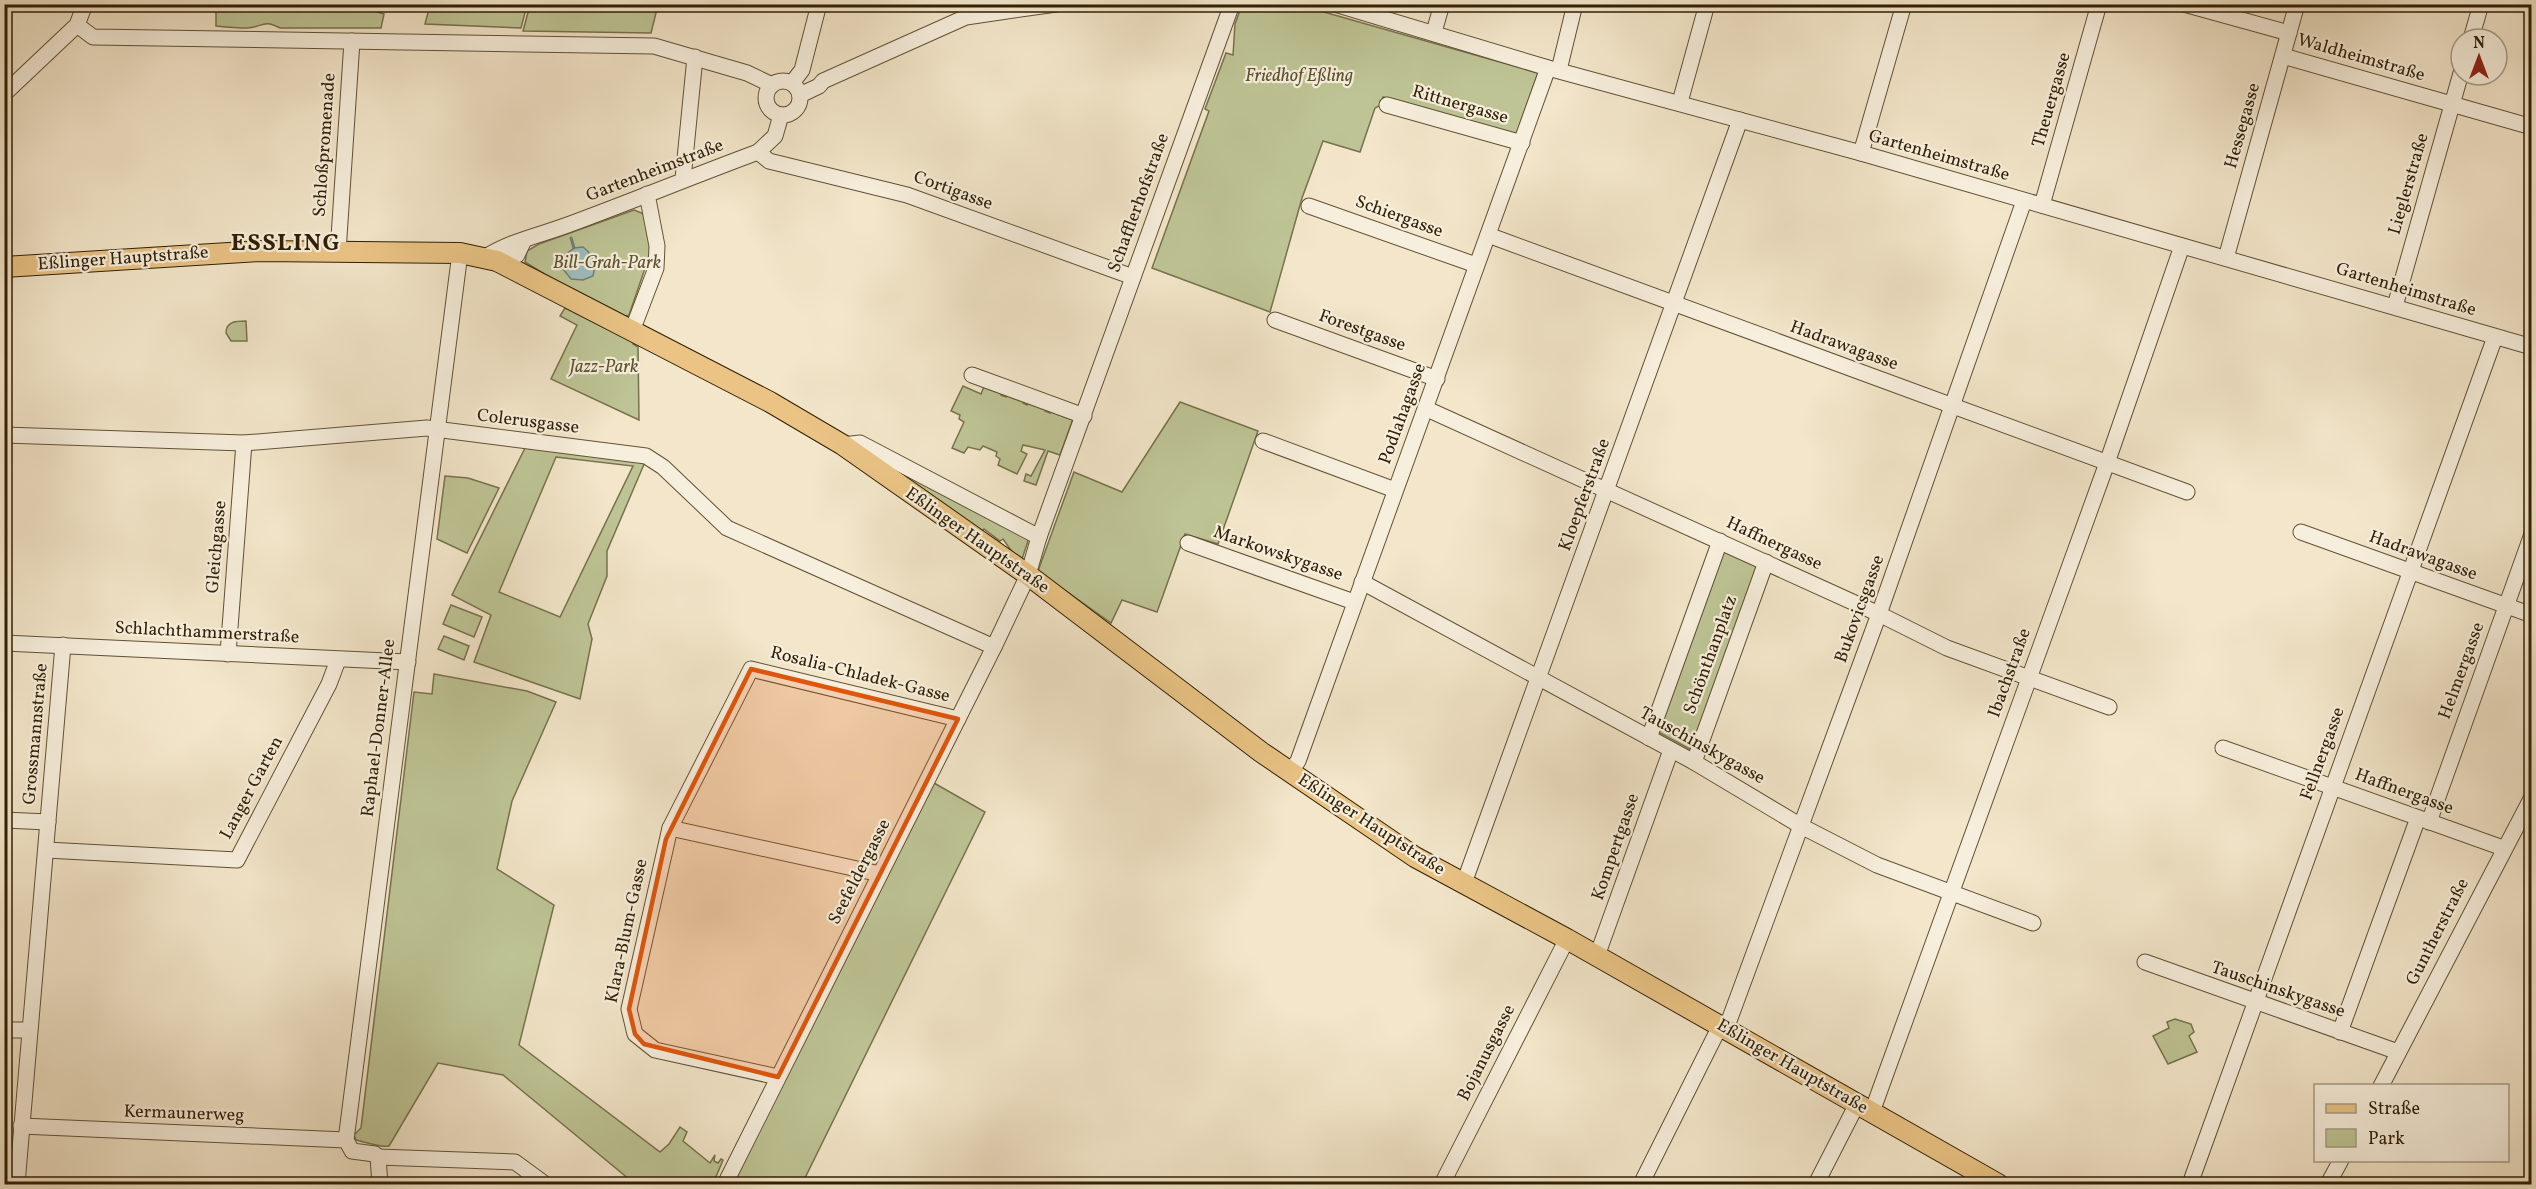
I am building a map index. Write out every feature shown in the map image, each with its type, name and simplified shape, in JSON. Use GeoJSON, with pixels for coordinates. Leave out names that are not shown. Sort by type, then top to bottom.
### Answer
{"type":"FeatureCollection","features":[{"type":"Feature","properties":{"kind":"main road","name":"Eßlinger Hauptstraße"},"geometry":{"type":"LineString","coordinates":[[4,267],[259,251],[460,253],[491,259],[770,402],[843,446],[1028,575],[1290,772],[1415,857],[1567,939],[1865,1108],[1986,1182]]}},
{"type":"Feature","properties":{"kind":"street"},"geometry":{"type":"LineString","coordinates":[[4,94],[77,25],[85,4]]}},
{"type":"Feature","properties":{"kind":"street"},"geometry":{"type":"LineString","coordinates":[[795,88],[819,4]]}},
{"type":"Feature","properties":{"kind":"street","name":"Gartenheimstraße"},"geometry":{"type":"LineString","coordinates":[[772,85],[780,81],[795,88],[819,86],[823,81],[966,16],[1056,4]]}},
{"type":"Feature","properties":{"kind":"street","name":"Schafflerhofstraße"},"geometry":{"type":"LineString","coordinates":[[1028,575],[1039,537],[1232,4]]}},
{"type":"Feature","properties":{"kind":"street","name":"Gartenheimstraße"},"geometry":{"type":"LineString","coordinates":[[1335,4],[1553,69],[1861,153],[2532,347]]}},
{"type":"Feature","properties":{"kind":"street"},"geometry":{"type":"LineString","coordinates":[[1434,32],[1442,4]]}},
{"type":"Feature","properties":{"kind":"street","name":"Podlahagasse"},"geometry":{"type":"LineString","coordinates":[[1290,772],[1298,761],[1395,490],[1427,409],[1476,265],[1553,69],[1575,4]]}},
{"type":"Feature","properties":{"kind":"street"},"geometry":{"type":"LineString","coordinates":[[1680,102],[1707,4]]}},
{"type":"Feature","properties":{"kind":"street"},"geometry":{"type":"LineString","coordinates":[[1861,153],[1904,4]]}},
{"type":"Feature","properties":{"kind":"street","name":"Theuergasse"},"geometry":{"type":"LineString","coordinates":[[2042,205],[2099,4]]}},
{"type":"Feature","properties":{"kind":"street","name":"Waldheimstraße"},"geometry":{"type":"LineString","coordinates":[[2184,4],[2289,33]]}},
{"type":"Feature","properties":{"kind":"street","name":"Hessegasse"},"geometry":{"type":"LineString","coordinates":[[2226,258],[2297,4]]}},
{"type":"Feature","properties":{"kind":"street"},"geometry":{"type":"LineString","coordinates":[[2474,27],[2481,4]]}},
{"type":"Feature","properties":{"kind":"street"},"geometry":{"type":"LineString","coordinates":[[77,25],[93,37],[654,45],[747,73],[772,85],[766,99],[769,108],[781,115]]}},
{"type":"Feature","properties":{"kind":"street","name":"Schloßpromenade"},"geometry":{"type":"LineString","coordinates":[[338,252],[352,41]]}},
{"type":"Feature","properties":{"kind":"street","name":"Waldheimstraße"},"geometry":{"type":"LineString","coordinates":[[2283,56],[2532,127]]}},
{"type":"Feature","properties":{"kind":"street"},"geometry":{"type":"LineString","coordinates":[[683,180],[695,57]]}},
{"type":"Feature","properties":{"kind":"street","name":"Lieglerstraße"},"geometry":{"type":"LineString","coordinates":[[2395,306],[2457,87]]}},
{"type":"Feature","properties":{"kind":"street","name":"Gartenheimstraße"},"geometry":{"type":"LineString","coordinates":[[491,259],[512,242],[524,240],[647,195],[758,152],[775,136],[781,115],[791,114],[798,107],[795,88]]}},
{"type":"Feature","properties":{"kind":"street","name":"Rittnergasse"},"geometry":{"type":"LineString","coordinates":[[1387,105],[1522,143]]}},
{"type":"Feature","properties":{"kind":"street","name":"Kloepferstraße"},"geometry":{"type":"LineString","coordinates":[[1464,883],[1740,120]]}},
{"type":"Feature","properties":{"kind":"street","name":"Cortigasse"},"geometry":{"type":"LineString","coordinates":[[758,152],[769,160],[907,195],[1133,277]]}},
{"type":"Feature","properties":{"kind":"street"},"geometry":{"type":"LineString","coordinates":[[632,331],[656,268],[657,246],[647,195]]}},
{"type":"Feature","properties":{"kind":"street","name":"Bukovicsgasse"},"geometry":{"type":"LineString","coordinates":[[1641,1185],[1723,1028],[1879,614],[2024,201]]}},
{"type":"Feature","properties":{"kind":"street","name":"Schiergasse"},"geometry":{"type":"LineString","coordinates":[[1309,206],[1476,265]]}},
{"type":"Feature","properties":{"kind":"street","name":"Hadrawagasse"},"geometry":{"type":"LineString","coordinates":[[1488,235],[2187,492]]}},
{"type":"Feature","properties":{"kind":"street"},"geometry":{"type":"LineString","coordinates":[[524,240],[517,255],[525,276]]}},
{"type":"Feature","properties":{"kind":"street","name":"Ibachstraße"},"geometry":{"type":"LineString","coordinates":[[1816,1185],[1865,1108],[1952,892],[2107,463],[2182,246]]}},
{"type":"Feature","properties":{"kind":"street","name":"Raphael-Donner-Allee"},"geometry":{"type":"LineString","coordinates":[[346,1140],[460,253]]}},
{"type":"Feature","properties":{"kind":"street"},"geometry":{"type":"LineString","coordinates":[[491,259],[517,255]]}},
{"type":"Feature","properties":{"kind":"street","name":"Forestgasse"},"geometry":{"type":"LineString","coordinates":[[1275,320],[1437,379]]}},
{"type":"Feature","properties":{"kind":"street","name":"Fellnergasse"},"geometry":{"type":"LineString","coordinates":[[2190,1185],[2495,337]]}},
{"type":"Feature","properties":{"kind":"street"},"geometry":{"type":"LineString","coordinates":[[972,375],[1084,416]]}},
{"type":"Feature","properties":{"kind":"street","name":"Haffnergasse"},"geometry":{"type":"LineString","coordinates":[[1427,409],[1766,562],[1947,648],[2109,707]]}},
{"type":"Feature","properties":{"kind":"street","name":"Colerusgasse"},"geometry":{"type":"LineString","coordinates":[[4,435],[244,443],[437,429],[446,432],[646,456],[663,467],[727,528],[994,647]]}},
{"type":"Feature","properties":{"kind":"street"},"geometry":{"type":"LineString","coordinates":[[1263,441],[1395,490]]}},
{"type":"Feature","properties":{"kind":"street","name":"Gleichgasse"},"geometry":{"type":"LineString","coordinates":[[228,654],[244,443]]}},
{"type":"Feature","properties":{"kind":"street","name":"Eßlinger Hauptstraße"},"geometry":{"type":"LineString","coordinates":[[843,446],[860,443],[1039,537]]}},
{"type":"Feature","properties":{"kind":"street","name":"Hadrawagasse"},"geometry":{"type":"LineString","coordinates":[[2301,532],[2532,615]]}},
{"type":"Feature","properties":{"kind":"street","name":"Helmergasse"},"geometry":{"type":"LineString","coordinates":[[2340,1032],[2532,534]]}},
{"type":"Feature","properties":{"kind":"street","name":"Schönthanplatz"},"geometry":{"type":"LineString","coordinates":[[1649,738],[1720,541]]}},
{"type":"Feature","properties":{"kind":"street","name":"Markowskygasse"},"geometry":{"type":"LineString","coordinates":[[1188,543],[1354,602]]}},
{"type":"Feature","properties":{"kind":"street","name":"Schönthanplatz"},"geometry":{"type":"LineString","coordinates":[[1694,762],[1766,562]]}},
{"type":"Feature","properties":{"kind":"street","name":"Seefeldergasse"},"geometry":{"type":"LineString","coordinates":[[725,1185],[1028,575]]}},
{"type":"Feature","properties":{"kind":"street","name":"Tauschinskygasse"},"geometry":{"type":"LineString","coordinates":[[1362,582],[1694,762],[1801,826],[1877,865],[2032,923]]}},
{"type":"Feature","properties":{"kind":"street","name":"Schlachthammerstraße"},"geometry":{"type":"LineString","coordinates":[[4,643],[408,662]]}},
{"type":"Feature","properties":{"kind":"street","name":"Grossmannstraße"},"geometry":{"type":"LineString","coordinates":[[17,1185],[63,645]]}},
{"type":"Feature","properties":{"kind":"street","name":"Langer Garten"},"geometry":{"type":"LineString","coordinates":[[46,850],[237,860],[329,684],[338,660]]}},
{"type":"Feature","properties":{"kind":"street","name":"Rosalia-Chladek-Gasse"},"geometry":{"type":"LineString","coordinates":[[670,828],[751,669],[958,719]]}},
{"type":"Feature","properties":{"kind":"street","name":"Haffnergasse"},"geometry":{"type":"LineString","coordinates":[[2223,748],[2503,848]]}},
{"type":"Feature","properties":{"kind":"street","name":"Kompertgasse"},"geometry":{"type":"LineString","coordinates":[[1597,956],[1671,750]]}},
{"type":"Feature","properties":{"kind":"street","name":"Guntherstraße"},"geometry":{"type":"LineString","coordinates":[[2382,1084],[2503,848],[2532,797]]}},
{"type":"Feature","properties":{"kind":"street"},"geometry":{"type":"LineString","coordinates":[[4,820],[48,822]]}},
{"type":"Feature","properties":{"kind":"street"},"geometry":{"type":"LineString","coordinates":[[670,828],[880,874]]}},
{"type":"Feature","properties":{"kind":"street","name":"Klara-Blum-Gasse"},"geometry":{"type":"LineString","coordinates":[[670,828],[628,1009],[635,1034],[655,1050],[778,1077]]}},
{"type":"Feature","properties":{"kind":"street","name":"Bojanusgasse"},"geometry":{"type":"LineString","coordinates":[[1442,1185],[1567,939]]}},
{"type":"Feature","properties":{"kind":"street","name":"Tauschinskygasse"},"geometry":{"type":"LineString","coordinates":[[2145,962],[2254,1003],[2398,1052]]}},
{"type":"Feature","properties":{"kind":"street"},"geometry":{"type":"LineString","coordinates":[[4,1030],[29,1030]]}},
{"type":"Feature","properties":{"kind":"street","name":"Kermaunerweg"},"geometry":{"type":"LineString","coordinates":[[21,1126],[346,1140]]}},
{"type":"Feature","properties":{"kind":"street"},"geometry":{"type":"LineString","coordinates":[[346,1140],[352,1151],[375,1154],[378,1157],[515,1162],[545,1185]]}},
{"type":"Feature","properties":{"kind":"street"},"geometry":{"type":"LineString","coordinates":[[378,1157],[380,1185]]}},
{"type":"Feature","properties":{"kind":"street"},"geometry":{"type":"LineString","coordinates":[[2328,1185],[2340,1162]]}},
{"type":"Feature","properties":{"kind":"highlighted area"},"geometry":{"type":"Polygon","coordinates":[[[751,669],[958,719],[778,1077],[644,1044],[635,1034],[629,1009],[666,839],[751,669]]]}},
{"type":"Feature","properties":{"kind":"green space"},"geometry":{"type":"Polygon","coordinates":[[[216,5],[378,5],[377,12],[384,14],[381,28],[280,28],[266,24],[235,28],[216,26],[216,5]]]}},
{"type":"Feature","properties":{"kind":"green space"},"geometry":{"type":"Polygon","coordinates":[[[430,5],[527,5],[521,28],[425,24],[430,5]]]}},
{"type":"Feature","properties":{"kind":"green space"},"geometry":{"type":"Polygon","coordinates":[[[530,5],[644,5],[649,10],[651,5],[658,5],[651,33],[523,31],[530,5]]]}},
{"type":"Feature","properties":{"kind":"green space","name":"Friedhof Eßling"},"geometry":{"type":"Polygon","coordinates":[[[1242,5],[1310,5],[1317,10],[1538,73],[1516,135],[1383,97],[1381,105],[1375,108],[1360,152],[1323,141],[1302,198],[1270,312],[1152,268],[1209,111],[1205,109],[1226,53],[1233,55],[1235,24],[1242,5]]]}},
{"type":"Feature","properties":{"kind":"green space","name":"Bill-Grah-Park"},"geometry":{"type":"Polygon","coordinates":[[[634,210],[644,214],[651,251],[629,315],[625,317],[567,288],[525,262],[527,251],[539,244],[634,210]]]}},
{"type":"Feature","properties":{"kind":"green space","name":"Jazz-Park"},"geometry":{"type":"Polygon","coordinates":[[[565,308],[634,342],[633,344],[638,347],[639,420],[551,379],[577,325],[560,316],[565,308]]]}},
{"type":"Feature","properties":{"kind":"green space"},"geometry":{"type":"Polygon","coordinates":[[[246,321],[247,341],[231,341],[226,333],[228,326],[246,321]]]}},
{"type":"Feature","properties":{"kind":"green space"},"geometry":{"type":"Polygon","coordinates":[[[985,384],[1003,390],[1001,395],[1006,397],[1008,392],[1025,398],[1023,403],[1027,405],[1030,400],[1046,405],[1045,411],[1050,413],[1052,408],[1074,416],[1060,455],[1048,451],[1036,485],[1024,481],[1026,474],[1031,476],[1045,450],[1023,445],[1021,451],[1027,454],[1017,474],[998,465],[1000,459],[996,456],[997,452],[983,446],[980,450],[968,447],[964,453],[952,448],[964,422],[959,419],[960,415],[951,411],[963,386],[981,394],[985,384]]]}},
{"type":"Feature","properties":{"kind":"green space"},"geometry":{"type":"Polygon","coordinates":[[[1180,402],[1258,431],[1218,544],[1185,534],[1157,612],[1122,600],[1111,623],[1038,571],[1074,472],[1122,492],[1180,402]]]}},
{"type":"Feature","properties":{"kind":"green space"},"geometry":{"type":"Polygon","coordinates":[[[858,446],[1026,537],[1028,541],[1022,559],[1013,553],[1003,539],[1000,541],[984,529],[981,532],[858,446]]]}},
{"type":"Feature","properties":{"kind":"green space"},"geometry":{"type":"Polygon","coordinates":[[[525,448],[645,462],[607,551],[607,576],[588,624],[592,639],[580,699],[474,662],[491,615],[452,595],[525,448]],[[556,457],[499,592],[560,617],[633,466],[556,457]]]}},
{"type":"Feature","properties":{"kind":"green space"},"geometry":{"type":"Polygon","coordinates":[[[445,476],[468,478],[499,488],[467,553],[437,539],[445,476]]]}},
{"type":"Feature","properties":{"kind":"green space"},"geometry":{"type":"Polygon","coordinates":[[[1723,550],[1758,566],[1693,751],[1658,732],[1723,550]]]}},
{"type":"Feature","properties":{"kind":"green space"},"geometry":{"type":"Polygon","coordinates":[[[451,605],[482,617],[474,637],[443,624],[451,605]]]}},
{"type":"Feature","properties":{"kind":"green space"},"geometry":{"type":"Polygon","coordinates":[[[444,636],[469,646],[464,660],[438,649],[444,636]]]}},
{"type":"Feature","properties":{"kind":"green space"},"geometry":{"type":"Polygon","coordinates":[[[434,674],[527,691],[556,702],[512,801],[497,869],[554,905],[519,1045],[660,1152],[669,1144],[680,1127],[687,1132],[683,1141],[710,1163],[715,1155],[714,1161],[718,1163],[721,1159],[723,1160],[713,1184],[635,1184],[503,1075],[438,1063],[389,1146],[378,1146],[356,1140],[354,1135],[361,1128],[414,692],[432,694],[434,674]]]}},
{"type":"Feature","properties":{"kind":"green space"},"geometry":{"type":"Polygon","coordinates":[[[934,783],[985,812],[802,1184],[731,1184],[934,783]]]}},
{"type":"Feature","properties":{"kind":"green space"},"geometry":{"type":"Polygon","coordinates":[[[2175,1019],[2191,1024],[2194,1032],[2189,1036],[2197,1052],[2168,1064],[2153,1036],[2169,1028],[2167,1022],[2175,1019]]]}},
{"type":"Feature","properties":{"kind":"water"},"geometry":{"type":"Polygon","coordinates":[[[583,247],[593,260],[593,276],[583,280],[571,279],[563,269],[564,256],[574,248],[583,247]]]}},
{"type":"Feature","properties":{"kind":"waterway"},"geometry":{"type":"LineString","coordinates":[[571,238],[574,248]]}},
{"type":"Feature","properties":{"kind":"district","name":"ESSLING"},"geometry":{"type":"Point","coordinates":[286,244]}}]}
